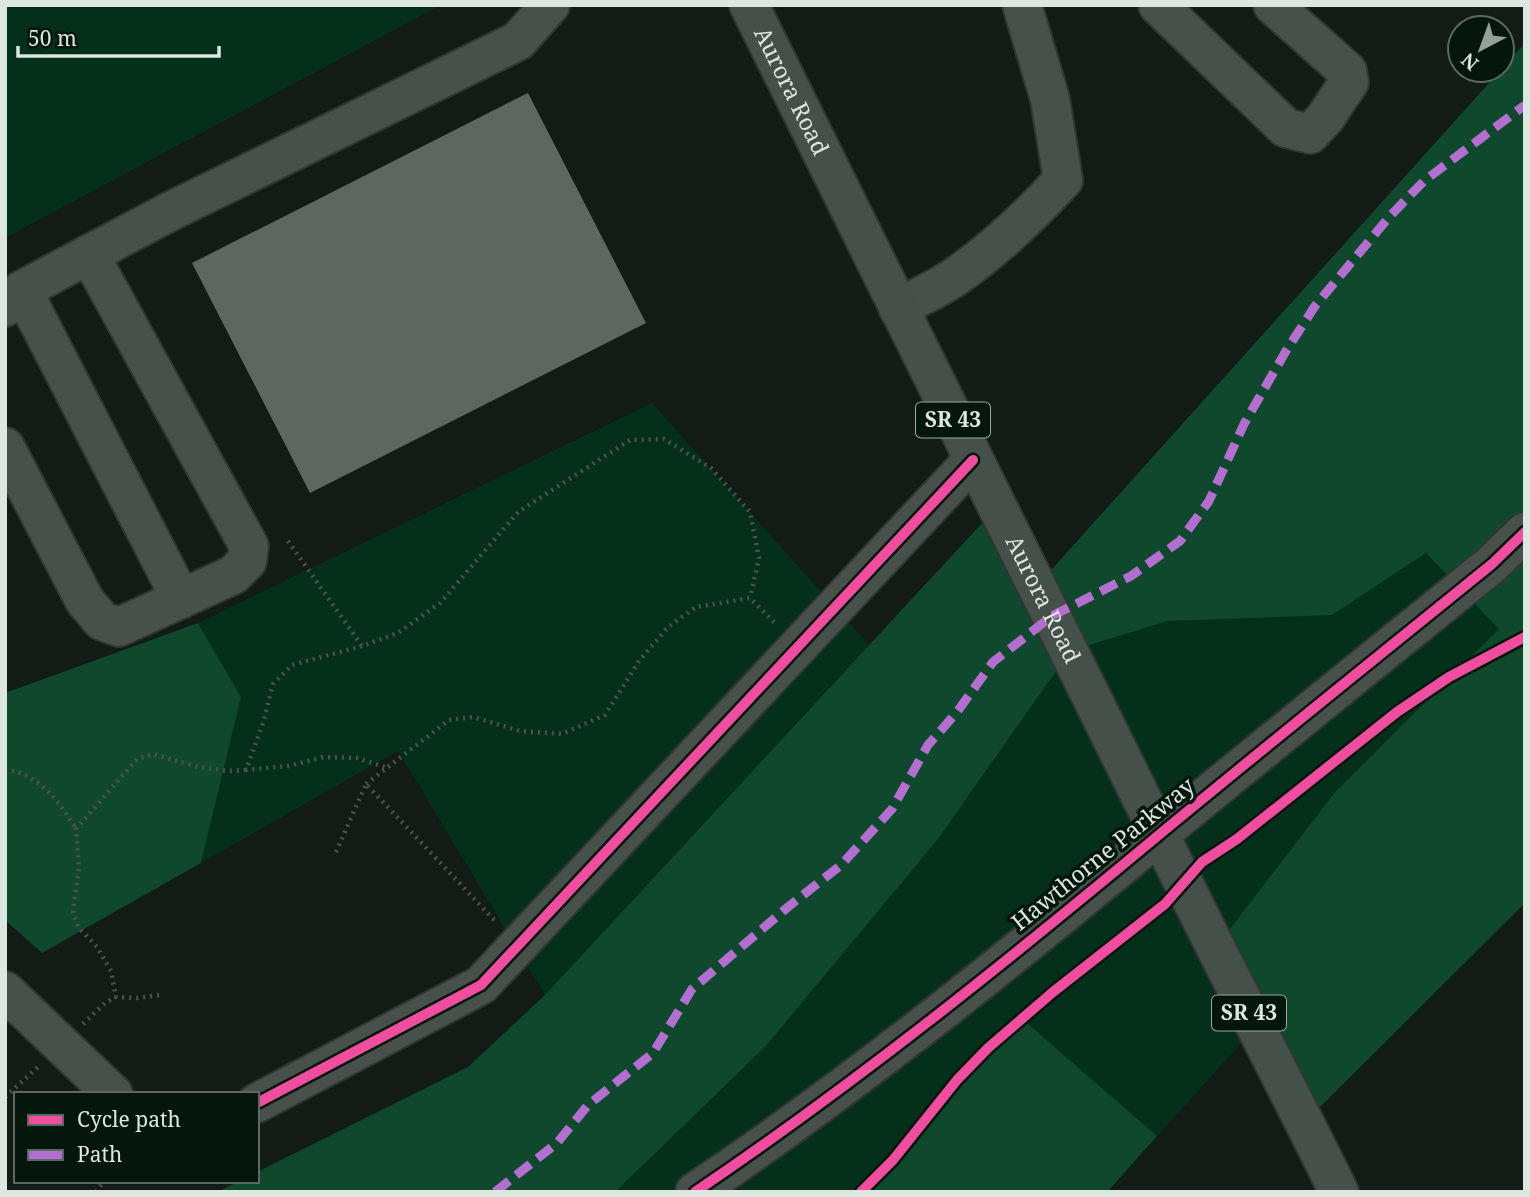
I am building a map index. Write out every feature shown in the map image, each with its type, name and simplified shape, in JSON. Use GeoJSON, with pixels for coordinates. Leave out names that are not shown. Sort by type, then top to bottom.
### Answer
{"type":"FeatureCollection","features":[{"type":"Feature","properties":{"kind":"main road","name":"Aurora Road"},"geometry":{"type":"LineString","coordinates":[[749,5],[1339,1192]]}},
{"type":"Feature","properties":{"kind":"street"},"geometry":{"type":"LineString","coordinates":[[181,599],[14,299],[89,254],[195,199],[518,40],[550,5]]}},
{"type":"Feature","properties":{"kind":"street"},"geometry":{"type":"LineString","coordinates":[[898,308],[953,278],[993,249],[1038,208],[1063,180],[1050,99],[1022,5]]}},
{"type":"Feature","properties":{"kind":"street"},"geometry":{"type":"LineString","coordinates":[[1158,5],[1286,128],[1310,134],[1325,118],[1349,82],[1347,71],[1273,5]]}},
{"type":"Feature","properties":{"kind":"street"},"geometry":{"type":"LineString","coordinates":[[5,447],[85,601],[102,621],[119,627],[233,575],[247,561],[249,546],[89,254]]}},
{"type":"Feature","properties":{"kind":"street"},"geometry":{"type":"LineString","coordinates":[[259,1102],[481,985],[973,460]]}},
{"type":"Feature","properties":{"kind":"street","name":"Hawthorne Parkway"},"geometry":{"type":"LineString","coordinates":[[695,1192],[746,1158],[926,1024],[1083,900],[1160,834],[1492,564],[1525,532]]}},
{"type":"Feature","properties":{"kind":"street"},"geometry":{"type":"LineString","coordinates":[[5,991],[111,1092]]}},
{"type":"Feature","properties":{"kind":"path"},"geometry":{"type":"LineString","coordinates":[[246,770],[263,723],[273,684],[292,665],[362,646],[398,632],[440,603],[518,512],[630,440],[664,439],[711,468],[750,512],[759,558],[750,598]]}},
{"type":"Feature","properties":{"kind":"path"},"geometry":{"type":"LineString","coordinates":[[288,541],[362,646]]}},
{"type":"Feature","properties":{"kind":"path"},"geometry":{"type":"LineString","coordinates":[[750,598],[800,646]]}},
{"type":"Feature","properties":{"kind":"path"},"geometry":{"type":"LineString","coordinates":[[336,852],[366,784],[449,720],[473,717],[520,731],[562,734],[605,715],[639,661],[667,627],[696,607],[750,598]]}},
{"type":"Feature","properties":{"kind":"path"},"geometry":{"type":"LineString","coordinates":[[76,828],[137,759],[153,754],[198,767],[229,771],[289,766],[323,757],[357,758],[387,768]]}},
{"type":"Feature","properties":{"kind":"path"},"geometry":{"type":"LineString","coordinates":[[5,769],[41,785],[57,799],[76,828],[79,868],[73,911],[78,927],[97,947],[111,971],[116,997]]}},
{"type":"Feature","properties":{"kind":"path"},"geometry":{"type":"LineString","coordinates":[[366,784],[518,946]]}},
{"type":"Feature","properties":{"kind":"path"},"geometry":{"type":"LineString","coordinates":[[5,1097],[105,1003],[116,997],[137,999],[159,996]]}},
{"type":"Feature","properties":{"kind":"green space"},"geometry":{"type":"Polygon","coordinates":[[[5,5],[441,5],[5,238],[5,5]]]}},
{"type":"Feature","properties":{"kind":"green space"},"geometry":{"type":"Polygon","coordinates":[[[1525,43],[1525,900],[1262,1020],[1107,1192],[387,1192],[1043,579],[1488,84],[1516,84],[1516,53],[1525,43]]]}},
{"type":"Feature","properties":{"kind":"green space"},"geometry":{"type":"Polygon","coordinates":[[[1525,43],[1525,903],[1305,1122],[1216,947],[1336,791],[1499,629],[1426,553],[1332,615],[1167,621],[1070,651],[938,839],[765,1047],[615,1192],[218,1192],[235,1183],[259,1183],[259,1171],[468,1067],[545,995],[997,507],[1043,579],[1488,84],[1516,84],[1516,53],[1525,43]]]}},
{"type":"Feature","properties":{"kind":"green space"},"geometry":{"type":"Polygon","coordinates":[[[652,403],[869,645],[545,995],[398,751],[201,863],[241,697],[198,623],[652,403]]]}},
{"type":"Feature","properties":{"kind":"green space"},"geometry":{"type":"Polygon","coordinates":[[[198,623],[241,697],[201,863],[42,953],[5,920],[5,693],[198,623]]]}},
{"type":"Feature","properties":{"kind":"green space"},"geometry":{"type":"Polygon","coordinates":[[[1021,1018],[1157,1136],[1107,1192],[861,1192],[902,1149],[978,1059],[1021,1018]]]}},
{"type":"Feature","properties":{"kind":"building"},"geometry":{"type":"Polygon","coordinates":[[[528,93],[646,323],[310,493],[192,263],[528,93]]]}},
{"type":"Feature","properties":{"kind":"marked path"},"geometry":{"type":"LineString","coordinates":[[495,1192],[557,1143],[588,1105],[653,1053],[692,989],[841,865],[892,809],[928,745],[957,712],[993,662],[1052,616],[1131,576],[1180,541],[1209,501],[1244,424],[1315,306],[1390,216],[1424,181],[1525,105]]}},
{"type":"Feature","properties":{"kind":"cycle path"},"geometry":{"type":"LineString","coordinates":[[259,1102],[481,985],[973,460]]}},
{"type":"Feature","properties":{"kind":"cycle path"},"geometry":{"type":"LineString","coordinates":[[695,1192],[815,1107],[990,973],[1492,564],[1525,532]]}},
{"type":"Feature","properties":{"kind":"cycle path"},"geometry":{"type":"LineString","coordinates":[[861,1192],[893,1160],[957,1080],[988,1048],[1053,992],[1165,904],[1202,862],[1237,839],[1397,712],[1449,677],[1525,637]]}}]}
